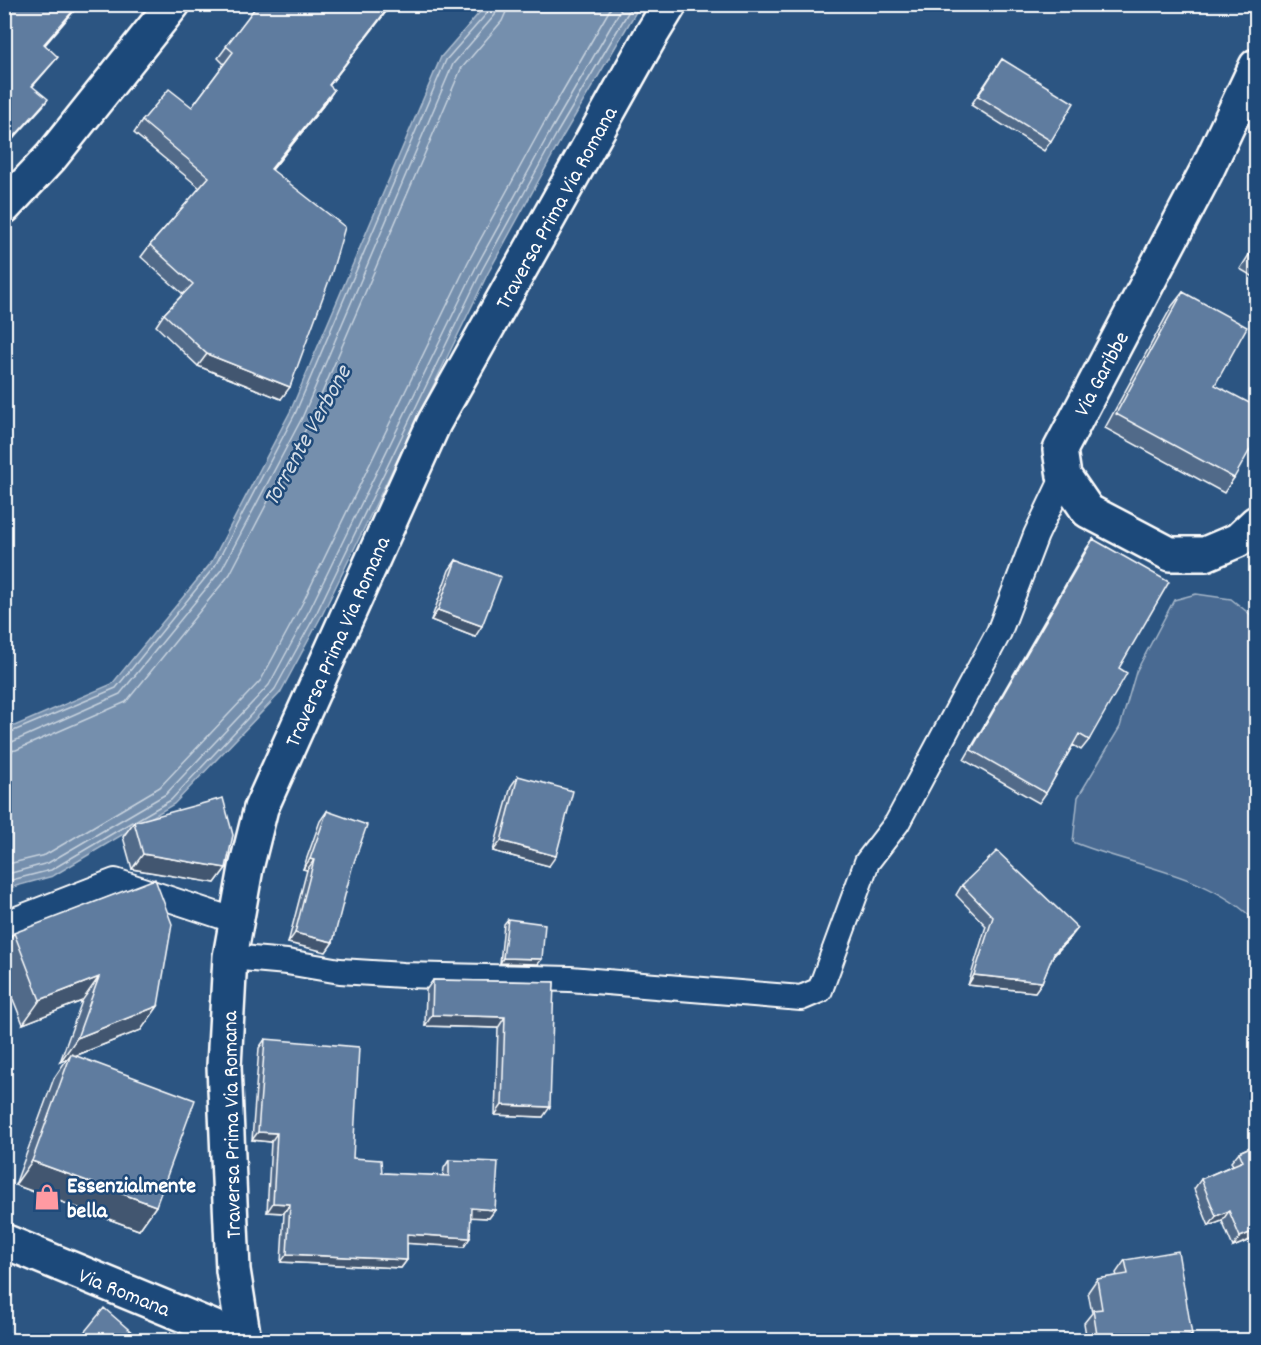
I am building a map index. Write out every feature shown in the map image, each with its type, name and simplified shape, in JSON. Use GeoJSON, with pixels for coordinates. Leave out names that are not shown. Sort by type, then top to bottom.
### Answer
{"type":"FeatureCollection","features":[{"type":"Feature","properties":{"kind":"street"},"geometry":{"type":"LineString","coordinates":[[4,207],[51,157],[173,4]]}},
{"type":"Feature","properties":{"kind":"street","name":"Traversa Prima Via Romana"},"geometry":{"type":"LineString","coordinates":[[244,1340],[233,1270],[224,1066],[230,957],[246,868],[261,808],[434,423],[670,4]]}},
{"type":"Feature","properties":{"kind":"street","name":"Via Garibbe"},"geometry":{"type":"LineString","coordinates":[[1257,66],[1206,172],[1060,450],[1064,476],[1088,511],[1170,554],[1205,554],[1238,540],[1257,523]]}},
{"type":"Feature","properties":{"kind":"street","name":"Via Romana"},"geometry":{"type":"LineString","coordinates":[[4,1241],[244,1340]]}},
{"type":"Feature","properties":{"kind":"lane"},"geometry":{"type":"LineString","coordinates":[[230,957],[287,962],[340,971],[403,975],[570,979],[801,998],[820,990],[867,862],[897,823],[999,632],[1036,535],[1064,476]]}},
{"type":"Feature","properties":{"kind":"lane"},"geometry":{"type":"LineString","coordinates":[[4,924],[115,881],[236,921]]}},
{"type":"Feature","properties":{"kind":"shaded area"},"geometry":{"type":"Polygon","coordinates":[[[1196,594],[1231,599],[1256,619],[1256,922],[1216,892],[1194,882],[1073,842],[1078,797],[1120,727],[1136,672],[1174,600],[1196,594]]]}},
{"type":"Feature","properties":{"kind":"water","name":"Torrente Verbone"},"geometry":{"type":"Polygon","coordinates":[[[486,5],[640,5],[563,136],[488,273],[322,615],[280,693],[174,804],[53,876],[5,889],[5,730],[112,684],[211,563],[290,412],[441,57],[486,5]]]}},
{"type":"Feature","properties":{"kind":"building"},"geometry":{"type":"Polygon","coordinates":[[[4,4],[79,4],[44,44],[58,57],[32,86],[48,99],[4,148],[4,4]]]}},
{"type":"Feature","properties":{"kind":"building"},"geometry":{"type":"Polygon","coordinates":[[[258,4],[391,4],[329,85],[334,90],[271,169],[345,227],[331,275],[290,387],[207,354],[164,314],[193,284],[150,245],[209,177],[142,121],[169,89],[192,107],[233,52],[226,46],[258,4]]]}},
{"type":"Feature","properties":{"kind":"building"},"geometry":{"type":"Polygon","coordinates":[[[1002,59],[1074,103],[1051,141],[978,96],[1002,59]]]}},
{"type":"Feature","properties":{"kind":"building"},"geometry":{"type":"Polygon","coordinates":[[[1257,244],[1257,260],[1249,255],[1257,244]]]}},
{"type":"Feature","properties":{"kind":"building"},"geometry":{"type":"Polygon","coordinates":[[[1183,292],[1247,327],[1215,385],[1257,407],[1257,437],[1234,478],[1116,414],[1183,292]]]}},
{"type":"Feature","properties":{"kind":"building"},"geometry":{"type":"Polygon","coordinates":[[[1093,539],[1169,582],[1119,668],[1127,673],[1089,740],[1079,734],[1046,793],[971,750],[1093,539]]]}},
{"type":"Feature","properties":{"kind":"building"},"geometry":{"type":"Polygon","coordinates":[[[456,560],[501,577],[482,626],[438,610],[456,560]]]}},
{"type":"Feature","properties":{"kind":"building"},"geometry":{"type":"Polygon","coordinates":[[[518,776],[573,791],[556,856],[501,841],[518,776]]]}},
{"type":"Feature","properties":{"kind":"building"},"geometry":{"type":"Polygon","coordinates":[[[223,798],[233,835],[226,868],[143,854],[134,822],[223,798]]]}},
{"type":"Feature","properties":{"kind":"building"},"geometry":{"type":"Polygon","coordinates":[[[327,811],[367,825],[352,868],[333,942],[295,933],[314,860],[310,859],[327,811]]]}},
{"type":"Feature","properties":{"kind":"building"},"geometry":{"type":"Polygon","coordinates":[[[997,851],[1078,928],[1054,953],[1042,982],[974,975],[993,917],[962,885],[997,851]]]}},
{"type":"Feature","properties":{"kind":"building"},"geometry":{"type":"Polygon","coordinates":[[[155,879],[172,924],[158,1006],[77,1038],[99,977],[40,1000],[14,933],[155,879]]]}},
{"type":"Feature","properties":{"kind":"building"},"geometry":{"type":"Polygon","coordinates":[[[508,919],[545,924],[542,959],[503,958],[508,919]]]}},
{"type":"Feature","properties":{"kind":"building"},"geometry":{"type":"Polygon","coordinates":[[[433,980],[554,982],[550,1107],[502,1105],[505,1017],[432,1015],[433,980]]]}},
{"type":"Feature","properties":{"kind":"building"},"geometry":{"type":"Polygon","coordinates":[[[265,1039],[359,1047],[353,1158],[381,1160],[382,1173],[449,1176],[449,1160],[498,1162],[495,1210],[471,1208],[470,1238],[407,1234],[407,1260],[287,1254],[290,1204],[273,1203],[277,1133],[258,1132],[265,1039]]]}},
{"type":"Feature","properties":{"kind":"building"},"geometry":{"type":"Polygon","coordinates":[[[71,1054],[195,1100],[156,1206],[32,1161],[71,1054]]]}},
{"type":"Feature","properties":{"kind":"building"},"geometry":{"type":"Polygon","coordinates":[[[1257,1144],[1257,1230],[1240,1237],[1229,1211],[1216,1216],[1201,1179],[1243,1161],[1239,1152],[1257,1144]]]}},
{"type":"Feature","properties":{"kind":"building"},"geometry":{"type":"Polygon","coordinates":[[[1178,1251],[1192,1335],[1172,1338],[1172,1341],[1098,1341],[1093,1310],[1102,1309],[1097,1279],[1128,1274],[1125,1260],[1178,1251]]]}},
{"type":"Feature","properties":{"kind":"building"},"geometry":{"type":"Polygon","coordinates":[[[104,1308],[142,1341],[77,1341],[104,1308]]]}},
{"type":"Feature","properties":{"kind":"place","name":"Essenzialmente bella"},"geometry":{"type":"Point","coordinates":[47,1197]}}]}
